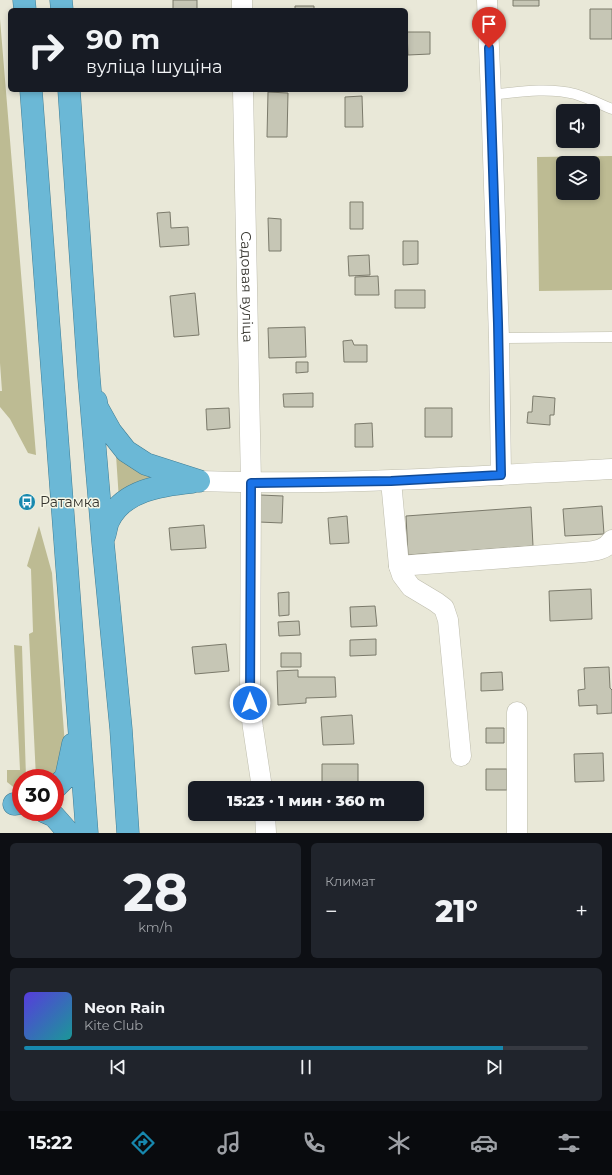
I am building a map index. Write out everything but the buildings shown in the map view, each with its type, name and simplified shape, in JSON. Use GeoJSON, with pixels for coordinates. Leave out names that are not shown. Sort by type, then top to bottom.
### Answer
{"type":"FeatureCollection","features":[{"type":"Feature","properties":{"kind":"highway"},"geometry":{"type":"LineString","coordinates":[[31,92],[87,833]]}},
{"type":"Feature","properties":{"kind":"highway"},"geometry":{"type":"LineString","coordinates":[[70,92],[89,378],[121,730],[128,833]]}},
{"type":"Feature","properties":{"kind":"highway"},"geometry":{"type":"LineString","coordinates":[[89,378],[97,407],[111,432],[126,451],[146,464],[199,481]]}},
{"type":"Feature","properties":{"kind":"highway"},"geometry":{"type":"LineString","coordinates":[[103,543],[108,522],[118,507],[130,497],[162,485],[199,481]]}},
{"type":"Feature","properties":{"kind":"highway"},"geometry":{"type":"LineString","coordinates":[[64,779],[66,777],[75,734],[78,709]]}},
{"type":"Feature","properties":{"kind":"highway"},"geometry":{"type":"LineString","coordinates":[[58,821],[69,833]]}},
{"type":"Feature","properties":{"kind":"street"},"geometry":{"type":"LineString","coordinates":[[487,0],[499,338],[501,475]]}},
{"type":"Feature","properties":{"kind":"street","name":"Садовая вуліца"},"geometry":{"type":"LineString","coordinates":[[243,92],[251,483],[250,703],[252,728],[262,781]]}},
{"type":"Feature","properties":{"kind":"street"},"geometry":{"type":"LineString","coordinates":[[199,481],[251,483],[391,481],[612,469]]}},
{"type":"Feature","properties":{"kind":"street"},"geometry":{"type":"LineString","coordinates":[[391,481],[399,566],[402,575],[411,587],[444,608],[448,620],[461,756]]}},
{"type":"Feature","properties":{"kind":"street"},"geometry":{"type":"LineString","coordinates":[[399,566],[584,552],[597,550],[608,545],[612,540]]}},
{"type":"Feature","properties":{"kind":"street"},"geometry":{"type":"LineString","coordinates":[[517,712],[517,833]]}},
{"type":"Feature","properties":{"kind":"street"},"geometry":{"type":"LineString","coordinates":[[265,821],[266,833]]}},
{"type":"Feature","properties":{"kind":"lane"},"geometry":{"type":"LineString","coordinates":[[491,95],[533,91],[555,91],[591,99],[612,109]]}},
{"type":"Feature","properties":{"kind":"lane"},"geometry":{"type":"LineString","coordinates":[[499,338],[612,337]]}},
{"type":"Feature","properties":{"kind":"shaded area"},"geometry":{"type":"Polygon","coordinates":[[[0,19],[36,455],[28,453],[10,419],[0,407],[0,391],[2,391],[0,363],[0,19]]]}},
{"type":"Feature","properties":{"kind":"shaded area"},"geometry":{"type":"Polygon","coordinates":[[[600,156],[612,156],[612,290],[539,291],[537,157],[556,157],[556,200],[600,200],[600,156]]]}},
{"type":"Feature","properties":{"kind":"shaded area"},"geometry":{"type":"Polygon","coordinates":[[[116,455],[162,479],[119,500],[116,455]]]}},
{"type":"Feature","properties":{"kind":"shaded area"},"geometry":{"type":"Polygon","coordinates":[[[39,526],[52,573],[66,759],[60,769],[36,769],[29,634],[33,632],[31,569],[27,566],[39,526]]]}},
{"type":"Feature","properties":{"kind":"shaded area"},"geometry":{"type":"Polygon","coordinates":[[[14,645],[22,646],[26,769],[20,769],[14,645]]]}},
{"type":"Feature","properties":{"kind":"shaded area"},"geometry":{"type":"Polygon","coordinates":[[[7,770],[12,770],[12,786],[7,782],[7,770]]]}},
{"type":"Feature","properties":{"kind":"place","name":"Ратамка"},"geometry":{"type":"Point","coordinates":[27,502]}},
{"type":"Feature","properties":{"kind":"route"},"geometry":{"type":"LineString","coordinates":[[250,703],[251,483],[391,481],[501,475],[501,428],[489,48]]}}]}
